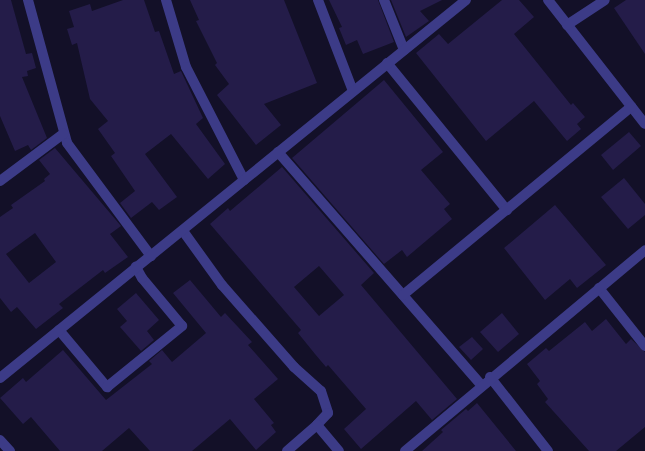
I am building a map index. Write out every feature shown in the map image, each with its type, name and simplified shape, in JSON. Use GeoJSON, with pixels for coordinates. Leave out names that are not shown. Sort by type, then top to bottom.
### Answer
{"type":"FeatureCollection","features":[{"type":"Feature","properties":{"kind":"street"},"geometry":{"type":"LineString","coordinates":[[28,0],[63,134],[67,143],[151,256]]}},
{"type":"Feature","properties":{"kind":"street"},"geometry":{"type":"LineString","coordinates":[[166,0],[186,67],[244,180]]}},
{"type":"Feature","properties":{"kind":"street"},"geometry":{"type":"LineString","coordinates":[[318,0],[353,91]]}},
{"type":"Feature","properties":{"kind":"street"},"geometry":{"type":"LineString","coordinates":[[384,0],[404,50]]}},
{"type":"Feature","properties":{"kind":"street"},"geometry":{"type":"LineString","coordinates":[[0,378],[466,0]]}},
{"type":"Feature","properties":{"kind":"street"},"geometry":{"type":"LineString","coordinates":[[548,0],[645,124]]}},
{"type":"Feature","properties":{"kind":"street"},"geometry":{"type":"LineString","coordinates":[[567,25],[605,0]]}},
{"type":"Feature","properties":{"kind":"street"},"geometry":{"type":"LineString","coordinates":[[388,63],[507,210]]}},
{"type":"Feature","properties":{"kind":"street"},"geometry":{"type":"LineString","coordinates":[[403,295],[631,107]]}},
{"type":"Feature","properties":{"kind":"street"},"geometry":{"type":"LineString","coordinates":[[0,181],[63,134]]}},
{"type":"Feature","properties":{"kind":"street"},"geometry":{"type":"LineString","coordinates":[[278,152],[481,385]]}},
{"type":"Feature","properties":{"kind":"street"},"geometry":{"type":"LineString","coordinates":[[183,231],[222,284],[294,367],[321,391],[328,413],[317,425],[287,451]]}},
{"type":"Feature","properties":{"kind":"street"},"geometry":{"type":"LineString","coordinates":[[405,451],[490,377],[645,250]]}},
{"type":"Feature","properties":{"kind":"street"},"geometry":{"type":"LineString","coordinates":[[59,330],[106,387],[182,326],[142,278],[136,267]]}},
{"type":"Feature","properties":{"kind":"street"},"geometry":{"type":"LineString","coordinates":[[599,288],[645,346]]}},
{"type":"Feature","properties":{"kind":"street"},"geometry":{"type":"LineString","coordinates":[[490,377],[548,451]]}},
{"type":"Feature","properties":{"kind":"street"},"geometry":{"type":"LineString","coordinates":[[317,425],[339,451]]}},
{"type":"Feature","properties":{"kind":"street"},"geometry":{"type":"LineString","coordinates":[[0,440],[10,451]]}},
{"type":"Feature","properties":{"kind":"building"},"geometry":{"type":"Polygon","coordinates":[[[0,0],[11,0],[26,54],[32,53],[36,68],[27,71],[28,76],[22,77],[47,138],[31,150],[28,145],[15,151],[0,116],[0,0]]]}},
{"type":"Feature","properties":{"kind":"building"},"geometry":{"type":"Polygon","coordinates":[[[123,0],[144,0],[155,32],[159,31],[174,74],[181,71],[203,118],[196,124],[225,164],[208,179],[171,134],[145,154],[177,197],[159,210],[152,202],[131,218],[120,203],[135,191],[111,156],[115,153],[98,129],[108,121],[90,99],[77,43],[72,45],[67,29],[74,27],[69,11],[90,4],[92,11],[123,0]]]}},
{"type":"Feature","properties":{"kind":"building"},"geometry":{"type":"Polygon","coordinates":[[[190,0],[284,0],[317,83],[264,104],[281,125],[256,145],[217,95],[229,84],[215,65],[217,63],[196,21],[199,20],[190,0]]]}},
{"type":"Feature","properties":{"kind":"building"},"geometry":{"type":"Polygon","coordinates":[[[329,0],[378,0],[394,42],[363,54],[357,40],[346,45],[339,28],[342,27],[329,0]]]}},
{"type":"Feature","properties":{"kind":"building"},"geometry":{"type":"Polygon","coordinates":[[[391,0],[442,0],[420,11],[429,21],[406,37],[391,0]]]}},
{"type":"Feature","properties":{"kind":"building"},"geometry":{"type":"Polygon","coordinates":[[[502,0],[519,0],[534,17],[514,34],[571,105],[573,103],[585,117],[577,124],[581,129],[567,141],[534,101],[486,141],[416,53],[439,34],[448,44],[502,0]]]}},
{"type":"Feature","properties":{"kind":"building"},"geometry":{"type":"Polygon","coordinates":[[[626,0],[645,0],[645,54],[614,8],[626,0]]]}},
{"type":"Feature","properties":{"kind":"building"},"geometry":{"type":"Polygon","coordinates":[[[384,80],[443,152],[421,170],[450,204],[444,209],[452,219],[407,257],[402,250],[384,264],[292,158],[384,80]]]}},
{"type":"Feature","properties":{"kind":"building"},"geometry":{"type":"Polygon","coordinates":[[[629,132],[641,146],[613,170],[601,155],[629,132]]]}},
{"type":"Feature","properties":{"kind":"building"},"geometry":{"type":"Polygon","coordinates":[[[55,148],[121,226],[110,234],[128,257],[105,273],[103,270],[59,304],[63,308],[36,329],[17,307],[11,312],[0,298],[0,217],[13,208],[11,205],[45,181],[44,179],[50,174],[39,160],[55,148]],[[35,233],[6,254],[29,283],[56,262],[35,233]]]}},
{"type":"Feature","properties":{"kind":"building"},"geometry":{"type":"Polygon","coordinates":[[[282,167],[374,273],[361,285],[457,399],[432,420],[416,401],[361,449],[344,429],[366,409],[328,365],[326,367],[315,354],[298,333],[301,330],[210,224],[228,208],[230,211],[282,167]],[[319,266],[294,287],[319,316],[344,295],[319,266]]]}},
{"type":"Feature","properties":{"kind":"building"},"geometry":{"type":"Polygon","coordinates":[[[624,178],[645,204],[645,215],[628,229],[601,197],[624,178]]]}},
{"type":"Feature","properties":{"kind":"building"},"geometry":{"type":"Polygon","coordinates":[[[555,205],[606,265],[577,288],[570,279],[545,300],[504,248],[555,205]]]}},
{"type":"Feature","properties":{"kind":"building"},"geometry":{"type":"Polygon","coordinates":[[[190,280],[221,317],[225,313],[252,342],[248,345],[278,379],[254,399],[274,423],[271,425],[276,432],[256,450],[230,419],[192,451],[150,451],[129,428],[102,451],[60,451],[31,417],[23,424],[0,398],[23,378],[26,382],[63,350],[106,400],[152,364],[149,361],[162,350],[172,362],[206,333],[173,293],[190,280]]]}},
{"type":"Feature","properties":{"kind":"building"},"geometry":{"type":"Polygon","coordinates":[[[136,293],[159,320],[147,331],[154,340],[141,351],[120,327],[127,321],[117,309],[136,293]]]}},
{"type":"Feature","properties":{"kind":"building"},"geometry":{"type":"Polygon","coordinates":[[[502,313],[519,334],[498,352],[480,332],[502,313]]]}},
{"type":"Feature","properties":{"kind":"building"},"geometry":{"type":"Polygon","coordinates":[[[606,319],[626,344],[631,339],[645,352],[645,427],[616,451],[589,451],[545,402],[548,399],[537,384],[540,381],[527,364],[546,348],[549,351],[585,322],[592,331],[606,319]]]}},
{"type":"Feature","properties":{"kind":"building"},"geometry":{"type":"Polygon","coordinates":[[[472,337],[483,349],[471,360],[459,347],[472,337]]]}},
{"type":"Feature","properties":{"kind":"building"},"geometry":{"type":"Polygon","coordinates":[[[477,403],[516,451],[422,451],[443,432],[441,430],[466,409],[468,411],[477,403]]]}}]}
